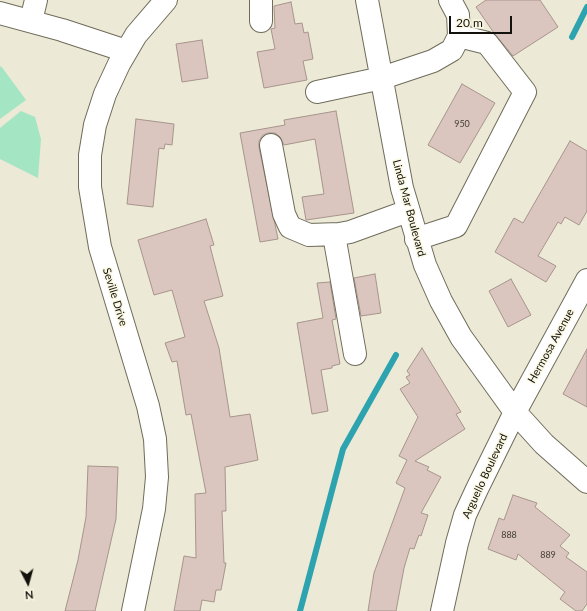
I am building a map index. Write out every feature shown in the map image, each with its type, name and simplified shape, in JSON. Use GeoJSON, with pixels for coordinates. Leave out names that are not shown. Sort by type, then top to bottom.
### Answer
{"type":"FeatureCollection","features":[{"type":"Feature","properties":{"kind":"street"},"geometry":{"type":"LineString","coordinates":[[31,21],[36,0]]}},
{"type":"Feature","properties":{"kind":"street","name":"Seville Drive"},"geometry":{"type":"LineString","coordinates":[[132,611],[154,509],[157,477],[155,439],[148,406],[100,247],[90,187],[90,155],[95,126],[105,94],[126,51],[136,35],[166,0]]}},
{"type":"Feature","properties":{"kind":"street","name":"Linda Mar Boulevard"},"geometry":{"type":"LineString","coordinates":[[367,0],[394,148],[408,211],[425,265],[441,301],[461,337],[514,412],[544,444],[587,482]]}},
{"type":"Feature","properties":{"kind":"street"},"geometry":{"type":"LineString","coordinates":[[317,92],[382,78],[433,61],[452,50],[459,36],[458,15],[450,0]]}},
{"type":"Feature","properties":{"kind":"street"},"geometry":{"type":"LineString","coordinates":[[0,13],[31,21],[126,51]]}},
{"type":"Feature","properties":{"kind":"street"},"geometry":{"type":"LineString","coordinates":[[416,239],[456,226],[525,92],[487,43],[459,36]]}},
{"type":"Feature","properties":{"kind":"street"},"geometry":{"type":"LineString","coordinates":[[271,146],[284,214],[290,227],[309,235],[334,235],[350,232],[408,211]]}},
{"type":"Feature","properties":{"kind":"street"},"geometry":{"type":"LineString","coordinates":[[334,235],[355,354]]}},
{"type":"Feature","properties":{"kind":"street","name":"Hermosa Avenue"},"geometry":{"type":"LineString","coordinates":[[514,412],[587,280]]}},
{"type":"Feature","properties":{"kind":"street","name":"Arguello Boulevard"},"geometry":{"type":"LineString","coordinates":[[442,611],[457,542],[465,515],[514,412]]}},
{"type":"Feature","properties":{"kind":"green space"},"geometry":{"type":"Polygon","coordinates":[[[1,66],[26,100],[0,119],[0,67],[1,66]]]}},
{"type":"Feature","properties":{"kind":"green space"},"geometry":{"type":"Polygon","coordinates":[[[21,111],[35,117],[41,139],[38,178],[0,159],[0,128],[21,111]]]}},
{"type":"Feature","properties":{"kind":"building"},"geometry":{"type":"Polygon","coordinates":[[[486,0],[540,0],[558,27],[513,56],[494,33],[476,7],[486,0]]]}},
{"type":"Feature","properties":{"kind":"building"},"geometry":{"type":"Polygon","coordinates":[[[291,2],[295,24],[302,23],[304,33],[308,32],[313,59],[303,61],[307,80],[264,88],[257,52],[275,49],[271,29],[275,28],[274,6],[291,2]]]}},
{"type":"Feature","properties":{"kind":"building"},"geometry":{"type":"Polygon","coordinates":[[[202,40],[208,78],[182,82],[176,44],[202,40]]]}},
{"type":"Feature","properties":{"kind":"building"},"geometry":{"type":"Polygon","coordinates":[[[462,84],[495,103],[460,163],[428,145],[462,84]]]}},
{"type":"Feature","properties":{"kind":"building"},"geometry":{"type":"Polygon","coordinates":[[[336,111],[354,213],[306,220],[302,197],[324,194],[315,139],[284,145],[280,137],[275,133],[268,133],[263,135],[259,141],[259,147],[278,239],[260,242],[240,133],[285,125],[284,120],[336,111]]]}},
{"type":"Feature","properties":{"kind":"building"},"geometry":{"type":"Polygon","coordinates":[[[136,119],[174,124],[172,145],[165,144],[164,149],[159,148],[153,207],[127,204],[136,119]]]}},
{"type":"Feature","properties":{"kind":"building"},"geometry":{"type":"Polygon","coordinates":[[[570,141],[587,151],[587,211],[579,225],[565,217],[561,224],[558,222],[538,256],[556,266],[546,282],[495,252],[514,218],[523,223],[570,141]]]}},
{"type":"Feature","properties":{"kind":"building"},"geometry":{"type":"Polygon","coordinates":[[[206,219],[214,245],[210,246],[223,296],[204,301],[219,348],[230,417],[250,414],[258,460],[225,467],[226,511],[222,511],[224,563],[226,563],[221,590],[216,590],[214,602],[202,600],[200,611],[174,611],[184,556],[196,558],[195,494],[206,493],[191,414],[186,415],[177,361],[172,362],[165,343],[185,337],[172,290],[154,295],[138,240],[206,219]]]}},
{"type":"Feature","properties":{"kind":"building"},"geometry":{"type":"Polygon","coordinates":[[[375,274],[381,313],[361,316],[354,278],[375,274]]]}},
{"type":"Feature","properties":{"kind":"building"},"geometry":{"type":"Polygon","coordinates":[[[511,279],[531,315],[508,327],[489,291],[511,279]]]}},
{"type":"Feature","properties":{"kind":"building"},"geometry":{"type":"Polygon","coordinates":[[[330,282],[336,319],[332,320],[340,364],[332,366],[332,368],[321,370],[328,411],[312,414],[297,323],[323,318],[317,283],[330,282]]]}},
{"type":"Feature","properties":{"kind":"building"},"geometry":{"type":"Polygon","coordinates":[[[422,348],[461,412],[456,414],[465,429],[415,461],[429,467],[427,470],[441,477],[421,513],[428,515],[421,536],[419,535],[414,549],[410,548],[404,568],[396,611],[368,611],[374,573],[405,488],[396,483],[407,460],[399,456],[418,417],[400,389],[410,383],[406,377],[410,375],[407,371],[422,348]]]}},
{"type":"Feature","properties":{"kind":"building"},"geometry":{"type":"Polygon","coordinates":[[[587,349],[587,407],[563,394],[587,349]]]}},
{"type":"Feature","properties":{"kind":"building"},"geometry":{"type":"Polygon","coordinates":[[[88,466],[118,467],[116,519],[95,611],[65,611],[78,560],[86,517],[88,466]]]}},
{"type":"Feature","properties":{"kind":"building"},"geometry":{"type":"Polygon","coordinates":[[[513,495],[537,503],[535,507],[570,535],[560,546],[569,553],[566,557],[587,572],[587,604],[582,611],[576,611],[560,599],[565,592],[518,554],[516,560],[488,549],[499,518],[504,520],[513,495]]]}},
{"type":"Feature","properties":{"kind":"waterway"},"geometry":{"type":"LineString","coordinates":[[572,37],[587,7]]}},
{"type":"Feature","properties":{"kind":"waterway"},"geometry":{"type":"LineString","coordinates":[[300,611],[343,449],[396,355]]}}]}
